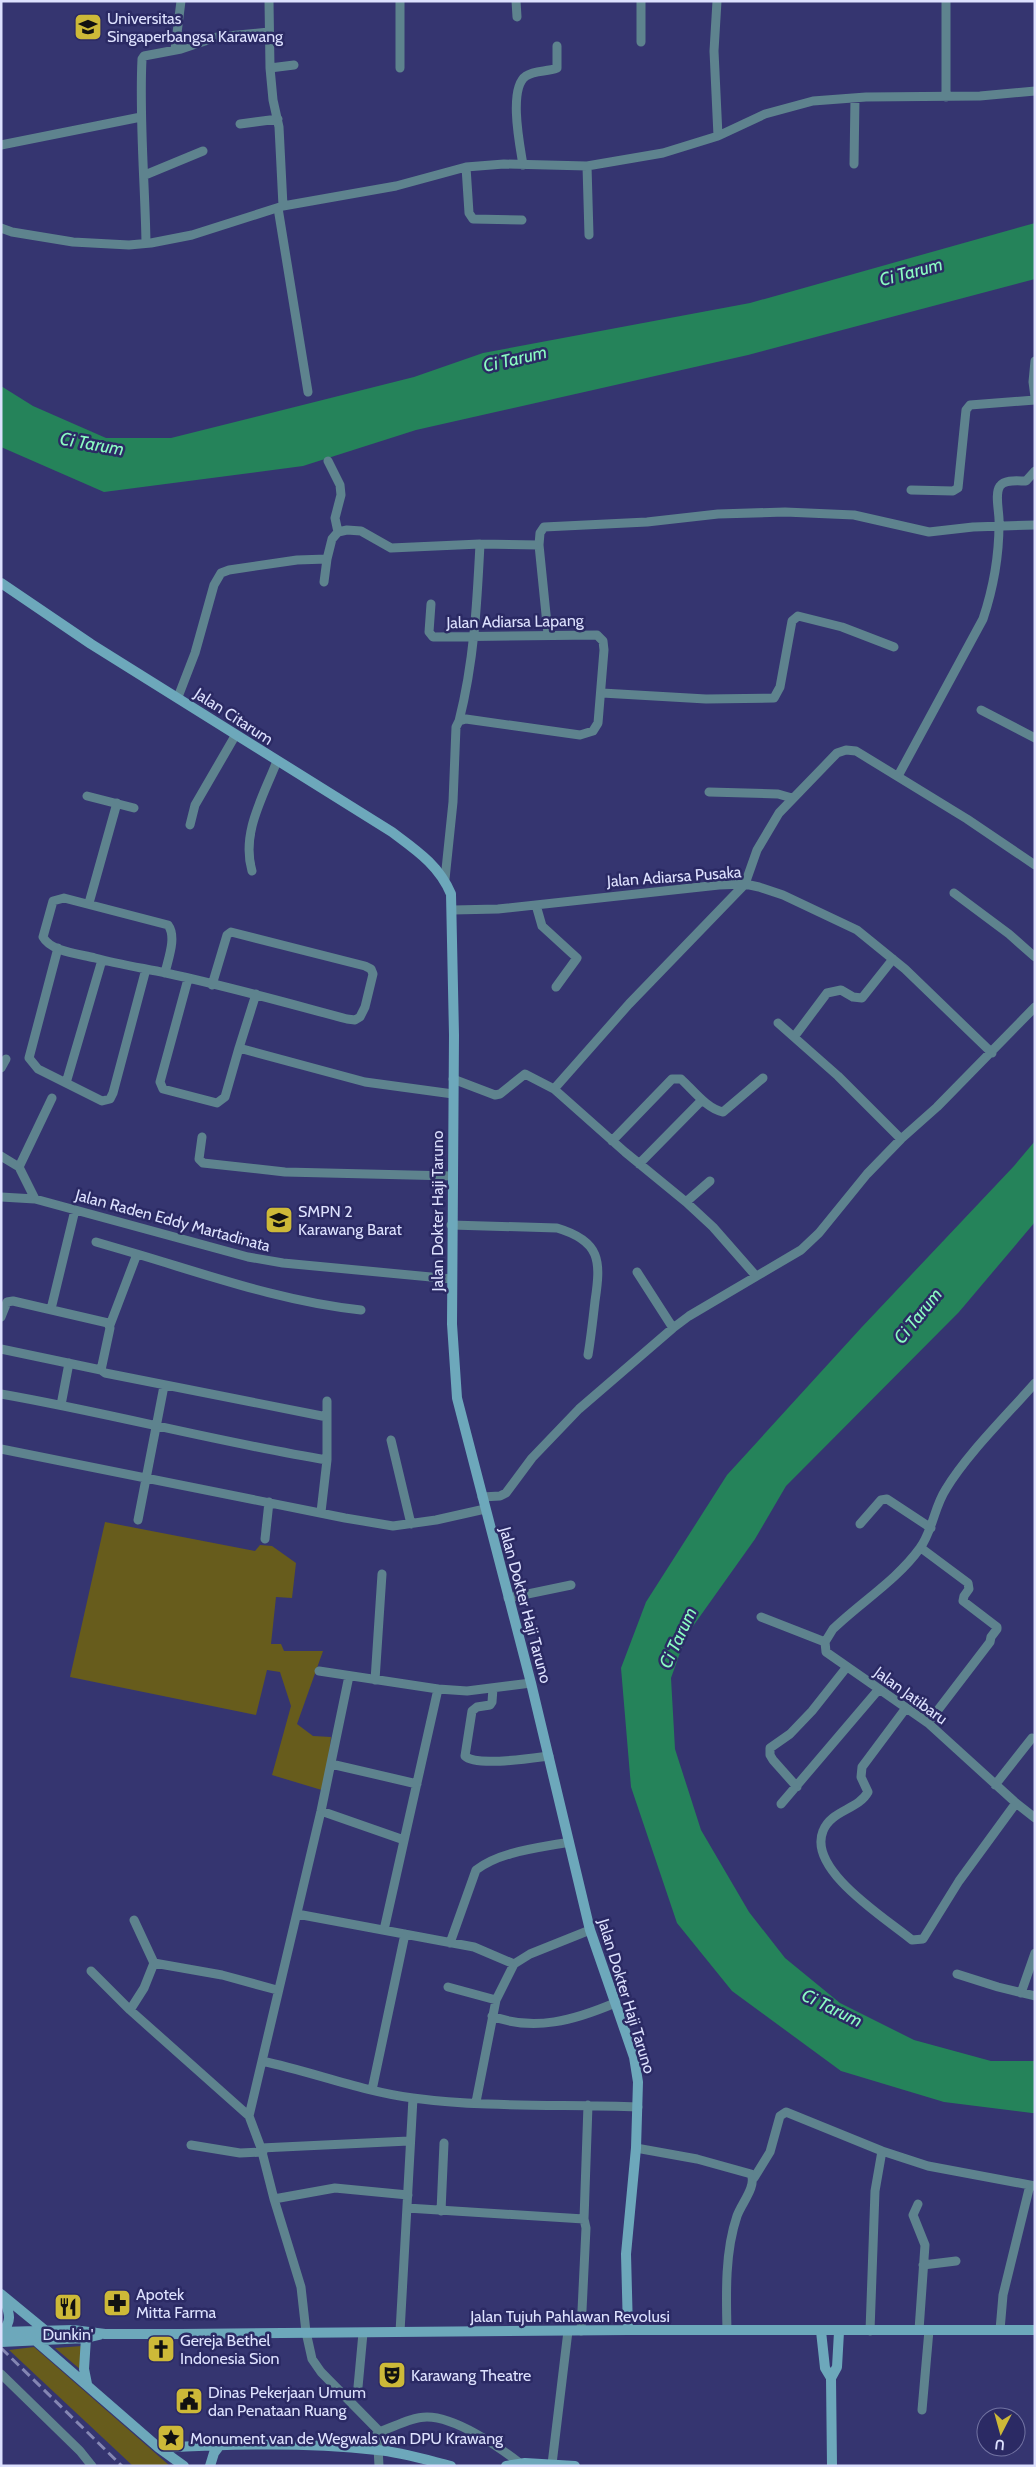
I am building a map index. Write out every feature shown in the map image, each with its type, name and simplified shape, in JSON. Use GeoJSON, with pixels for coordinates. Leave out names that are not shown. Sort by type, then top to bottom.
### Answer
{"type":"FeatureCollection","features":[{"type":"Feature","properties":{"kind":"street"},"geometry":{"type":"LineString","coordinates":[[175,49],[181,1]]}},
{"type":"Feature","properties":{"kind":"street"},"geometry":{"type":"LineString","coordinates":[[269,1],[270,68],[278,119],[280,207],[308,392]]}},
{"type":"Feature","properties":{"kind":"street"},"geometry":{"type":"LineString","coordinates":[[400,1],[400,68]]}},
{"type":"Feature","properties":{"kind":"street"},"geometry":{"type":"LineString","coordinates":[[516,1],[517,17]]}},
{"type":"Feature","properties":{"kind":"street"},"geometry":{"type":"LineString","coordinates":[[641,1],[641,42]]}},
{"type":"Feature","properties":{"kind":"street"},"geometry":{"type":"LineString","coordinates":[[717,1],[714,51],[718,136]]}},
{"type":"Feature","properties":{"kind":"street"},"geometry":{"type":"LineString","coordinates":[[946,1],[946,97]]}},
{"type":"Feature","properties":{"kind":"street"},"geometry":{"type":"LineString","coordinates":[[146,243],[145,175],[141,117],[142,59],[146,55],[217,37],[269,32]]}},
{"type":"Feature","properties":{"kind":"street"},"geometry":{"type":"LineString","coordinates":[[523,164],[516,107],[518,91],[521,81],[525,76],[557,68],[557,46]]}},
{"type":"Feature","properties":{"kind":"street"},"geometry":{"type":"LineString","coordinates":[[270,68],[294,65]]}},
{"type":"Feature","properties":{"kind":"street"},"geometry":{"type":"LineString","coordinates":[[1,228],[12,232],[73,242],[130,245],[146,243],[192,235],[280,207],[396,186],[466,167],[523,164],[587,166],[663,154],[718,136],[783,108],[813,101],[855,98],[946,97],[1035,91]]}},
{"type":"Feature","properties":{"kind":"street"},"geometry":{"type":"LineString","coordinates":[[854,164],[855,98]]}},
{"type":"Feature","properties":{"kind":"street"},"geometry":{"type":"LineString","coordinates":[[1,145],[141,117]]}},
{"type":"Feature","properties":{"kind":"street"},"geometry":{"type":"LineString","coordinates":[[240,124],[278,119]]}},
{"type":"Feature","properties":{"kind":"street"},"geometry":{"type":"LineString","coordinates":[[145,175],[203,151]]}},
{"type":"Feature","properties":{"kind":"street"},"geometry":{"type":"LineString","coordinates":[[587,166],[589,235]]}},
{"type":"Feature","properties":{"kind":"street"},"geometry":{"type":"LineString","coordinates":[[466,167],[469,213],[473,219],[522,220]]}},
{"type":"Feature","properties":{"kind":"street"},"geometry":{"type":"LineString","coordinates":[[911,490],[953,491],[958,488],[966,410],[970,405],[1035,398],[1035,361]]}},
{"type":"Feature","properties":{"kind":"street"},"geometry":{"type":"LineString","coordinates":[[328,461],[340,486],[341,495],[335,518],[338,532]]}},
{"type":"Feature","properties":{"kind":"street"},"geometry":{"type":"LineString","coordinates":[[898,776],[983,619],[991,594],[999,525],[998,490],[1001,484],[1007,481],[1026,481],[1035,471]]}},
{"type":"Feature","properties":{"kind":"street"},"geometry":{"type":"LineString","coordinates":[[548,634],[539,545],[540,533],[544,527],[784,512],[854,515],[929,532],[999,525],[1035,525]]}},
{"type":"Feature","properties":{"kind":"street"},"geometry":{"type":"LineString","coordinates":[[324,582],[332,539],[338,532],[347,530],[361,531],[391,548],[480,544],[539,545]]}},
{"type":"Feature","properties":{"kind":"street"},"geometry":{"type":"LineString","coordinates":[[445,879],[453,802],[456,727],[468,683],[475,636],[480,544]]}},
{"type":"Feature","properties":{"kind":"street"},"geometry":{"type":"LineString","coordinates":[[178,697],[195,653],[211,592],[221,573],[279,563],[327,559]]}},
{"type":"Feature","properties":{"kind":"street","name":"Jalan Citarum"},"geometry":{"type":"LineString","coordinates":[[2,586],[91,644],[178,697],[234,736],[392,832],[427,858],[445,879]]}},
{"type":"Feature","properties":{"kind":"street","name":"Jalan Adiarsa Lapang"},"geometry":{"type":"LineString","coordinates":[[431,604],[429,632],[434,637],[548,634],[597,636],[603,641],[602,693],[598,723],[593,731],[580,735],[466,719],[459,721]]}},
{"type":"Feature","properties":{"kind":"street"},"geometry":{"type":"LineString","coordinates":[[602,693],[706,699],[774,698],[780,687],[792,621],[798,616],[842,627],[894,647]]}},
{"type":"Feature","properties":{"kind":"street"},"geometry":{"type":"LineString","coordinates":[[981,710],[1035,738]]}},
{"type":"Feature","properties":{"kind":"street"},"geometry":{"type":"LineString","coordinates":[[190,825],[195,805],[234,736]]}},
{"type":"Feature","properties":{"kind":"street"},"geometry":{"type":"LineString","coordinates":[[554,1089],[629,1004],[745,884],[756,850],[767,829],[792,798],[832,758],[846,750],[856,752],[898,776],[967,819],[1035,865]]}},
{"type":"Feature","properties":{"kind":"street"},"geometry":{"type":"LineString","coordinates":[[252,871],[248,856],[251,827],[277,761]]}},
{"type":"Feature","properties":{"kind":"street"},"geometry":{"type":"LineString","coordinates":[[709,792],[778,794],[792,798]]}},
{"type":"Feature","properties":{"kind":"street"},"geometry":{"type":"LineString","coordinates":[[87,796],[134,808]]}},
{"type":"Feature","properties":{"kind":"street"},"geometry":{"type":"LineString","coordinates":[[90,903],[117,803]]}},
{"type":"Feature","properties":{"kind":"street","name":"Jalan Dokter Haji Taruno"},"geometry":{"type":"LineString","coordinates":[[445,879],[451,894],[453,910],[454,1079],[451,1225],[452,1324],[456,1398],[532,1683],[590,1930],[634,2057],[638,2082],[638,2107],[626,2254],[628,2330]]}},
{"type":"Feature","properties":{"kind":"street","name":"Jalan Adiarsa Pusaka"},"geometry":{"type":"LineString","coordinates":[[453,910],[498,909],[719,884],[745,884],[783,895],[848,926],[876,944],[992,1053]]}},
{"type":"Feature","properties":{"kind":"street"},"geometry":{"type":"LineString","coordinates":[[954,893],[1009,934],[1035,957]]}},
{"type":"Feature","properties":{"kind":"street"},"geometry":{"type":"LineString","coordinates":[[165,973],[172,940],[172,931],[168,925],[90,903],[64,898],[53,901],[43,937],[46,942],[58,948],[102,960],[256,994],[355,1020],[360,1018],[365,1007],[373,974],[371,969],[365,966],[231,932],[226,935],[212,984]]}},
{"type":"Feature","properties":{"kind":"street"},"geometry":{"type":"LineString","coordinates":[[536,905],[542,926],[577,958],[556,987]]}},
{"type":"Feature","properties":{"kind":"street"},"geometry":{"type":"LineString","coordinates":[[58,948],[28,1058],[38,1069],[102,1101],[110,1099],[120,1069],[146,969]]}},
{"type":"Feature","properties":{"kind":"street"},"geometry":{"type":"LineString","coordinates":[[794,1037],[827,993],[841,990],[853,997],[862,998],[893,959]]}},
{"type":"Feature","properties":{"kind":"street"},"geometry":{"type":"LineString","coordinates":[[66,1083],[102,960]]}},
{"type":"Feature","properties":{"kind":"street"},"geometry":{"type":"LineString","coordinates":[[188,979],[160,1082],[163,1089],[217,1103],[221,1102],[225,1097],[256,994]]}},
{"type":"Feature","properties":{"kind":"street"},"geometry":{"type":"LineString","coordinates":[[482,1497],[500,1496],[506,1493],[532,1458],[585,1403],[673,1328],[689,1316],[773,1268],[807,1244],[900,1139],[937,1107],[1035,1007]]}},
{"type":"Feature","properties":{"kind":"street"},"geometry":{"type":"LineString","coordinates":[[778,1023],[857,1094],[900,1139]]}},
{"type":"Feature","properties":{"kind":"street"},"geometry":{"type":"LineString","coordinates":[[239,1048],[365,1082],[453,1094]]}},
{"type":"Feature","properties":{"kind":"street"},"geometry":{"type":"LineString","coordinates":[[1,1068],[6,1059]]}},
{"type":"Feature","properties":{"kind":"street"},"geometry":{"type":"LineString","coordinates":[[454,1079],[495,1095],[500,1094],[524,1074],[554,1089],[612,1141],[686,1202],[713,1227],[756,1276]]}},
{"type":"Feature","properties":{"kind":"street"},"geometry":{"type":"LineString","coordinates":[[612,1141],[672,1079],[681,1079],[702,1100],[718,1111],[723,1112],[763,1078]]}},
{"type":"Feature","properties":{"kind":"street"},"geometry":{"type":"LineString","coordinates":[[19,1167],[52,1098]]}},
{"type":"Feature","properties":{"kind":"street"},"geometry":{"type":"LineString","coordinates":[[639,1164],[702,1100]]}},
{"type":"Feature","properties":{"kind":"street"},"geometry":{"type":"LineString","coordinates":[[202,1137],[199,1159],[203,1163],[285,1172],[452,1176]]}},
{"type":"Feature","properties":{"kind":"street"},"geometry":{"type":"LineString","coordinates":[[1,1156],[19,1167],[35,1199]]}},
{"type":"Feature","properties":{"kind":"street"},"geometry":{"type":"LineString","coordinates":[[686,1202],[710,1181]]}},
{"type":"Feature","properties":{"kind":"street","name":"Jalan Raden Eddy Martadinata"},"geometry":{"type":"LineString","coordinates":[[1,1197],[35,1199],[248,1257],[283,1263],[452,1279]]}},
{"type":"Feature","properties":{"kind":"street"},"geometry":{"type":"LineString","coordinates":[[51,1309],[75,1210]]}},
{"type":"Feature","properties":{"kind":"street"},"geometry":{"type":"LineString","coordinates":[[451,1225],[557,1228],[571,1232],[591,1246],[597,1258],[599,1273],[588,1355]]}},
{"type":"Feature","properties":{"kind":"street"},"geometry":{"type":"LineString","coordinates":[[96,1242],[279,1297],[326,1306],[361,1310]]}},
{"type":"Feature","properties":{"kind":"street"},"geometry":{"type":"LineString","coordinates":[[101,1370],[110,1325],[137,1254]]}},
{"type":"Feature","properties":{"kind":"street"},"geometry":{"type":"LineString","coordinates":[[637,1272],[673,1328]]}},
{"type":"Feature","properties":{"kind":"street"},"geometry":{"type":"LineString","coordinates":[[1,1317],[7,1302],[12,1301],[103,1320],[110,1325]]}},
{"type":"Feature","properties":{"kind":"street"},"geometry":{"type":"LineString","coordinates":[[1,1349],[101,1370],[104,1373],[164,1386],[327,1417]]}},
{"type":"Feature","properties":{"kind":"street"},"geometry":{"type":"LineString","coordinates":[[61,1404],[70,1363]]}},
{"type":"Feature","properties":{"kind":"street"},"geometry":{"type":"LineString","coordinates":[[761,1617],[825,1642],[833,1629],[906,1565],[921,1548],[932,1528],[942,1496],[954,1475],[1035,1383]]}},
{"type":"Feature","properties":{"kind":"street"},"geometry":{"type":"LineString","coordinates":[[138,1520],[158,1425],[164,1386]]}},
{"type":"Feature","properties":{"kind":"street"},"geometry":{"type":"LineString","coordinates":[[1,1394],[61,1404],[278,1452],[327,1460]]}},
{"type":"Feature","properties":{"kind":"street"},"geometry":{"type":"LineString","coordinates":[[321,1512],[327,1460],[327,1401]]}},
{"type":"Feature","properties":{"kind":"street"},"geometry":{"type":"LineString","coordinates":[[392,1440],[412,1524]]}},
{"type":"Feature","properties":{"kind":"street"},"geometry":{"type":"LineString","coordinates":[[1,1449],[393,1526],[485,1509]]}},
{"type":"Feature","properties":{"kind":"street"},"geometry":{"type":"LineString","coordinates":[[860,1524],[881,1500],[887,1499],[932,1528]]}},
{"type":"Feature","properties":{"kind":"street"},"geometry":{"type":"LineString","coordinates":[[265,1539],[269,1502]]}},
{"type":"Feature","properties":{"kind":"street"},"geometry":{"type":"LineString","coordinates":[[921,1548],[968,1583],[969,1589],[963,1601],[997,1627],[990,1642],[928,1723]]}},
{"type":"Feature","properties":{"kind":"street"},"geometry":{"type":"LineString","coordinates":[[375,1680],[382,1574]]}},
{"type":"Feature","properties":{"kind":"street"},"geometry":{"type":"LineString","coordinates":[[508,1598],[571,1585]]}},
{"type":"Feature","properties":{"kind":"street","name":"Jalan Jatibaru"},"geometry":{"type":"LineString","coordinates":[[825,1642],[826,1652],[846,1668],[928,1723],[1016,1804],[1035,1818]]}},
{"type":"Feature","properties":{"kind":"street"},"geometry":{"type":"LineString","coordinates":[[797,1787],[770,1756],[770,1748],[790,1734],[846,1668]]}},
{"type":"Feature","properties":{"kind":"street"},"geometry":{"type":"LineString","coordinates":[[319,1671],[438,1689],[467,1691],[532,1683]]}},
{"type":"Feature","properties":{"kind":"street"},"geometry":{"type":"LineString","coordinates":[[249,2116],[321,1811],[349,1676]]}},
{"type":"Feature","properties":{"kind":"street"},"geometry":{"type":"LineString","coordinates":[[493,1688],[490,1705],[477,1707],[472,1711],[465,1756],[472,1760],[496,1761],[549,1756]]}},
{"type":"Feature","properties":{"kind":"street"},"geometry":{"type":"LineString","coordinates":[[384,1930],[438,1689]]}},
{"type":"Feature","properties":{"kind":"street"},"geometry":{"type":"LineString","coordinates":[[781,1804],[879,1689]]}},
{"type":"Feature","properties":{"kind":"street"},"geometry":{"type":"LineString","coordinates":[[906,1708],[862,1767],[861,1777],[868,1792],[864,1798],[839,1812],[823,1831],[821,1843],[830,1868],[851,1892],[912,1940],[923,1939],[959,1881],[1016,1804]]}},
{"type":"Feature","properties":{"kind":"street"},"geometry":{"type":"LineString","coordinates":[[996,1785],[1032,1738]]}},
{"type":"Feature","properties":{"kind":"street"},"geometry":{"type":"LineString","coordinates":[[331,1764],[417,1784]]}},
{"type":"Feature","properties":{"kind":"street"},"geometry":{"type":"LineString","coordinates":[[321,1811],[404,1840]]}},
{"type":"Feature","properties":{"kind":"street"},"geometry":{"type":"LineString","coordinates":[[450,1943],[476,1870],[495,1860],[514,1854],[569,1842]]}},
{"type":"Feature","properties":{"kind":"street"},"geometry":{"type":"LineString","coordinates":[[296,1914],[474,1947],[514,1964]]}},
{"type":"Feature","properties":{"kind":"street"},"geometry":{"type":"LineString","coordinates":[[130,2010],[144,1988],[154,1963],[134,1920]]}},
{"type":"Feature","properties":{"kind":"street"},"geometry":{"type":"LineString","coordinates":[[476,2102],[496,2000],[514,1964],[530,1954],[590,1930]]}},
{"type":"Feature","properties":{"kind":"street"},"geometry":{"type":"LineString","coordinates":[[372,2090],[405,1934]]}},
{"type":"Feature","properties":{"kind":"street"},"geometry":{"type":"LineString","coordinates":[[1021,1993],[1035,1953]]}},
{"type":"Feature","properties":{"kind":"street"},"geometry":{"type":"LineString","coordinates":[[154,1963],[222,1976],[278,1990]]}},
{"type":"Feature","properties":{"kind":"street"},"geometry":{"type":"LineString","coordinates":[[91,1971],[130,2010],[249,2116],[262,2150],[274,2199],[301,2287],[312,2332],[312,2359],[321,2372],[379,2432],[383,2451],[379,2466]]}},
{"type":"Feature","properties":{"kind":"street"},"geometry":{"type":"LineString","coordinates":[[957,1974],[1035,1996]]}},
{"type":"Feature","properties":{"kind":"street"},"geometry":{"type":"LineString","coordinates":[[448,1987],[496,2000]]}},
{"type":"Feature","properties":{"kind":"street"},"geometry":{"type":"LineString","coordinates":[[492,2016],[520,2023],[548,2024],[586,2015],[615,2004]]}},
{"type":"Feature","properties":{"kind":"street"},"geometry":{"type":"LineString","coordinates":[[262,2061],[372,2090],[413,2098],[638,2107]]}},
{"type":"Feature","properties":{"kind":"street"},"geometry":{"type":"LineString","coordinates":[[400,2332],[408,2195],[409,2141],[413,2098]]}},
{"type":"Feature","properties":{"kind":"street"},"geometry":{"type":"LineString","coordinates":[[581,2330],[586,2228],[584,2219],[588,2105]]}},
{"type":"Feature","properties":{"kind":"street"},"geometry":{"type":"LineString","coordinates":[[727,2330],[732,2232],[754,2178],[770,2152],[780,2116],[786,2112],[882,2151],[928,2166],[1032,2185],[1003,2295],[1000,2330]]}},
{"type":"Feature","properties":{"kind":"street"},"geometry":{"type":"LineString","coordinates":[[191,2145],[240,2153],[409,2141]]}},
{"type":"Feature","properties":{"kind":"street"},"geometry":{"type":"LineString","coordinates":[[441,2211],[444,2143]]}},
{"type":"Feature","properties":{"kind":"street"},"geometry":{"type":"LineString","coordinates":[[636,2148],[722,2164],[748,2171],[754,2178]]}},
{"type":"Feature","properties":{"kind":"street"},"geometry":{"type":"LineString","coordinates":[[870,2331],[874,2219],[882,2151]]}},
{"type":"Feature","properties":{"kind":"street"},"geometry":{"type":"LineString","coordinates":[[274,2199],[335,2188],[408,2195]]}},
{"type":"Feature","properties":{"kind":"street"},"geometry":{"type":"LineString","coordinates":[[918,2204],[913,2215],[924,2238],[922,2410]]}},
{"type":"Feature","properties":{"kind":"street"},"geometry":{"type":"LineString","coordinates":[[407,2208],[584,2219]]}},
{"type":"Feature","properties":{"kind":"street"},"geometry":{"type":"LineString","coordinates":[[923,2265],[945,2264],[956,2261]]}},
{"type":"Feature","properties":{"kind":"street"},"geometry":{"type":"LineString","coordinates":[[3,2296],[46,2331]]}},
{"type":"Feature","properties":{"kind":"street"},"geometry":{"type":"LineString","coordinates":[[2,2332],[8,2325],[10,2318],[3,2296]]}},
{"type":"Feature","properties":{"kind":"street","name":"Jalan Tujuh Pahlawan Revolusi"},"geometry":{"type":"LineString","coordinates":[[2,2332],[73,2330],[105,2334],[581,2330],[839,2332],[1035,2330]]}},
{"type":"Feature","properties":{"kind":"street"},"geometry":{"type":"LineString","coordinates":[[552,2464],[568,2331]]}},
{"type":"Feature","properties":{"kind":"street"},"geometry":{"type":"LineString","coordinates":[[821,2331],[825,2368],[831,2378]]}},
{"type":"Feature","properties":{"kind":"street"},"geometry":{"type":"LineString","coordinates":[[832,2466],[831,2378],[837,2367],[839,2332]]}},
{"type":"Feature","properties":{"kind":"street"},"geometry":{"type":"LineString","coordinates":[[358,2387],[363,2333]]}},
{"type":"Feature","properties":{"kind":"street","name":"Jalan Tujuh Pahlawan Revolusi"},"geometry":{"type":"LineString","coordinates":[[1,2342],[86,2338],[105,2334]]}},
{"type":"Feature","properties":{"kind":"street"},"geometry":{"type":"LineString","coordinates":[[86,2338],[84,2368],[87,2384]]}},
{"type":"Feature","properties":{"kind":"street"},"geometry":{"type":"LineString","coordinates":[[36,2341],[159,2448],[184,2466]]}},
{"type":"Feature","properties":{"kind":"street"},"geometry":{"type":"LineString","coordinates":[[1,2374],[80,2451],[92,2466]]}},
{"type":"Feature","properties":{"kind":"street"},"geometry":{"type":"LineString","coordinates":[[379,2432],[416,2419],[435,2418],[469,2432],[504,2451],[521,2464]]}},
{"type":"Feature","properties":{"kind":"street"},"geometry":{"type":"LineString","coordinates":[[159,2448],[257,2443],[383,2451],[452,2466]]}},
{"type":"Feature","properties":{"kind":"street"},"geometry":{"type":"LineString","coordinates":[[210,2466],[214,2453],[220,2445]]}},
{"type":"Feature","properties":{"kind":"street"},"geometry":{"type":"LineString","coordinates":[[506,2466],[552,2464],[575,2466]]}},
{"type":"Feature","properties":{"kind":"shaded area"},"geometry":{"type":"Polygon","coordinates":[[[105,1522],[255,1551],[260,1545],[272,1546],[296,1563],[292,1598],[276,1597],[271,1644],[281,1644],[284,1651],[323,1651],[297,1724],[313,1736],[331,1737],[325,1791],[272,1775],[291,1706],[280,1672],[267,1670],[256,1715],[70,1677],[105,1522]]]}},
{"type":"Feature","properties":{"kind":"shaded area"},"geometry":{"type":"Polygon","coordinates":[[[82,2346],[81,2370],[55,2348],[82,2346]]]}},
{"type":"Feature","properties":{"kind":"shaded area"},"geometry":{"type":"Polygon","coordinates":[[[34,2347],[170,2466],[133,2466],[9,2350],[34,2347]]]}},
{"type":"Feature","properties":{"kind":"water","name":"Ci Tarum"},"geometry":{"type":"Polygon","coordinates":[[[1035,223],[1035,279],[748,355],[416,430],[303,466],[104,492],[1,447],[1,386],[33,406],[106,438],[171,438],[414,377],[483,353],[750,303],[1035,223]]]}},
{"type":"Feature","properties":{"kind":"water","name":"Ci Tarum"},"geometry":{"type":"Polygon","coordinates":[[[1035,1141],[1035,1222],[959,1312],[786,1486],[755,1539],[686,1636],[671,1678],[675,1749],[701,1830],[749,1912],[785,1958],[840,2003],[914,2040],[991,2061],[1035,2061],[1035,2113],[1032,2113],[944,2102],[841,2071],[732,1991],[677,1923],[631,1787],[621,1668],[646,1602],[727,1475],[861,1328],[1014,1166],[1035,1141]]]}},
{"type":"Feature","properties":{"kind":"railway"},"geometry":{"type":"LineString","coordinates":[[1,2348],[122,2466]]}},
{"type":"Feature","properties":{"kind":"place","name":"Universitas Singaperbangsa Karawang"},"geometry":{"type":"Point","coordinates":[88,27]}},
{"type":"Feature","properties":{"kind":"place","name":"SMPN 2 Karawang Barat"},"geometry":{"type":"Point","coordinates":[279,1220]}},
{"type":"Feature","properties":{"kind":"place","name":"Apotek Mitta Farma"},"geometry":{"type":"Point","coordinates":[117,2303]}},
{"type":"Feature","properties":{"kind":"place","name":"Dunkin'"},"geometry":{"type":"Point","coordinates":[68,2307]}},
{"type":"Feature","properties":{"kind":"place","name":"Gereja Bethel Indonesia Sion"},"geometry":{"type":"Point","coordinates":[161,2349]}},
{"type":"Feature","properties":{"kind":"place","name":"Karawang Theatre"},"geometry":{"type":"Point","coordinates":[392,2375]}},
{"type":"Feature","properties":{"kind":"place","name":"Dinas Pekerjaan Umum dan Penataan Ruang"},"geometry":{"type":"Point","coordinates":[189,2401]}},
{"type":"Feature","properties":{"kind":"place","name":"Monument van de Wegwals van DPU Krawang"},"geometry":{"type":"Point","coordinates":[171,2438]}}]}
